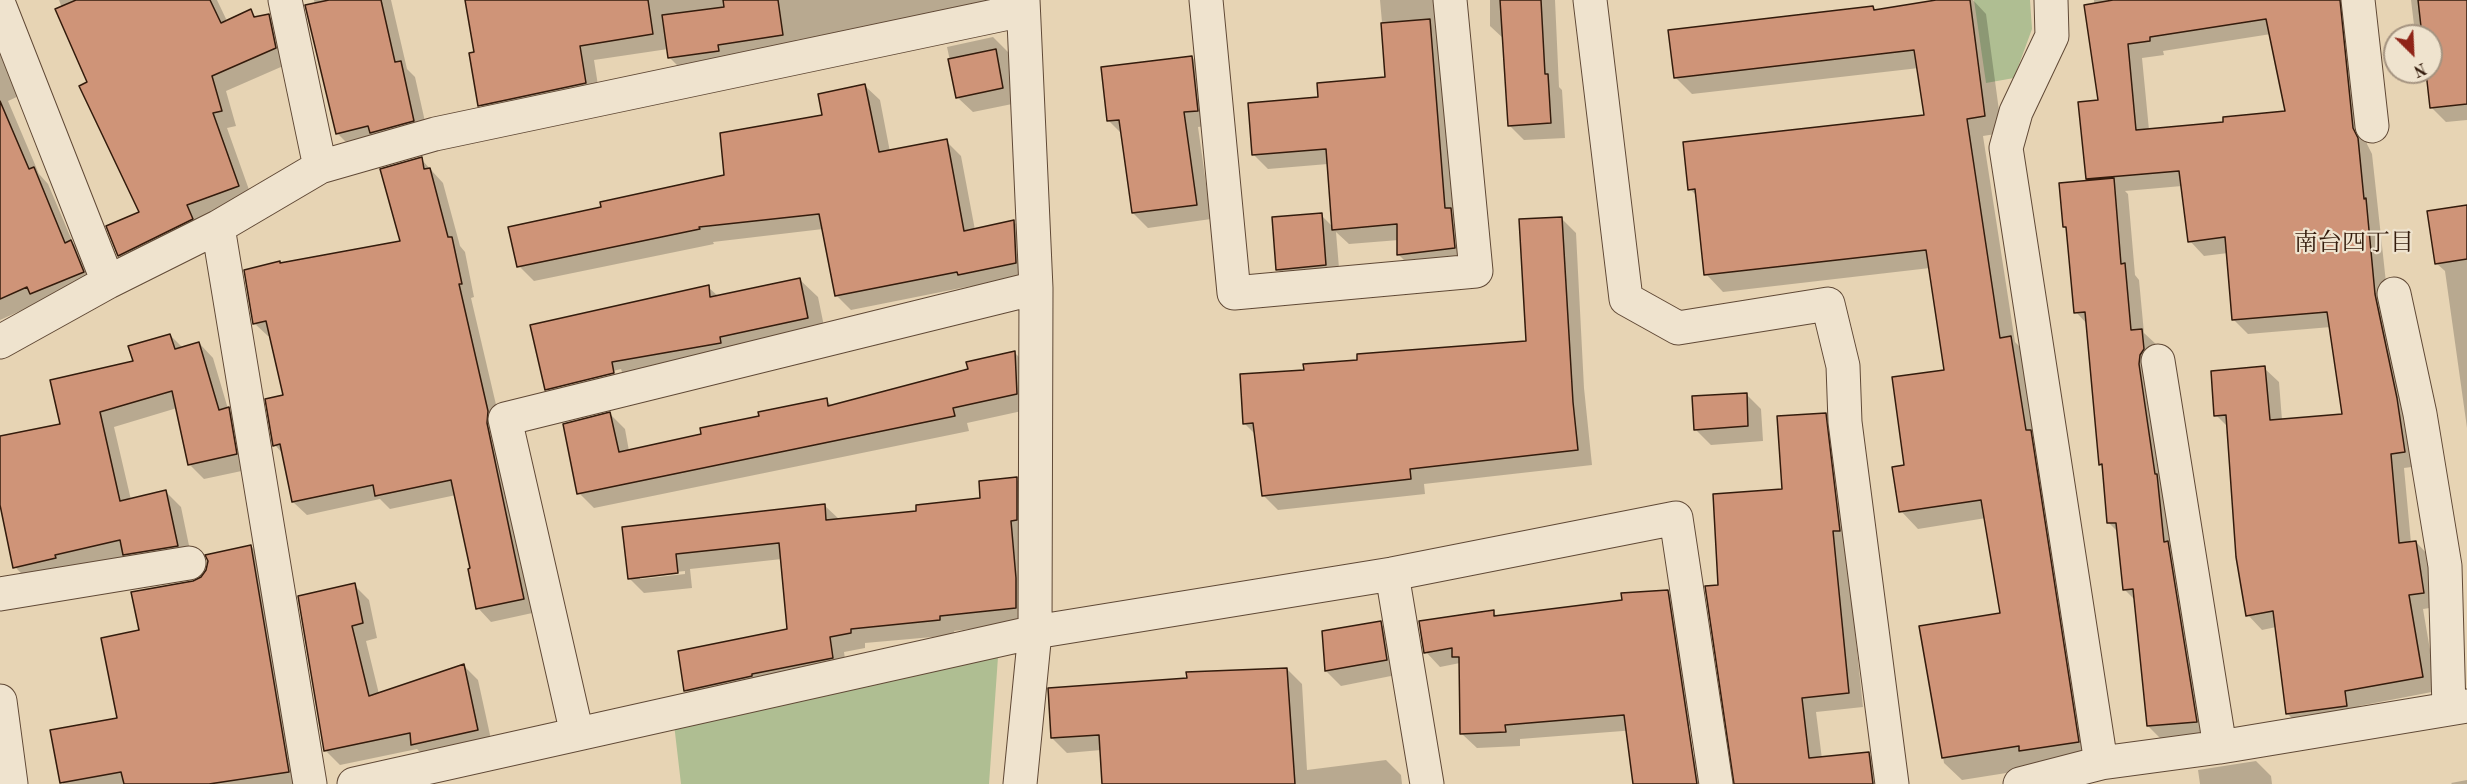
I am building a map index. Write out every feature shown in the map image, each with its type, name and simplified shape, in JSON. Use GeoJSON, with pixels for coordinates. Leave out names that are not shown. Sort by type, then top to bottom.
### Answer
{"type":"FeatureCollection","features":[{"type":"Feature","properties":{"kind":"street"},"geometry":{"type":"LineString","coordinates":[[285,0],[320,166]]}},
{"type":"Feature","properties":{"kind":"street"},"geometry":{"type":"LineString","coordinates":[[1206,0],[1234,293],[1476,271],[1450,0]]}},
{"type":"Feature","properties":{"kind":"street"},"geometry":{"type":"LineString","coordinates":[[1590,0],[1626,299],[1678,328],[1828,304],[1843,366],[1845,422],[1892,784]]}},
{"type":"Feature","properties":{"kind":"street"},"geometry":{"type":"LineString","coordinates":[[2051,0],[2052,36],[2016,112],[2006,148],[2101,763]]}},
{"type":"Feature","properties":{"kind":"street"},"geometry":{"type":"LineString","coordinates":[[2358,0],[2372,126]]}},
{"type":"Feature","properties":{"kind":"street"},"geometry":{"type":"LineString","coordinates":[[0,342],[108,282],[218,227],[320,166],[435,134],[1023,5],[1036,288],[1035,632],[1020,784]]}},
{"type":"Feature","properties":{"kind":"street"},"geometry":{"type":"LineString","coordinates":[[0,7],[108,282]]}},
{"type":"Feature","properties":{"kind":"street"},"geometry":{"type":"LineString","coordinates":[[218,227],[310,784]]}},
{"type":"Feature","properties":{"kind":"street"},"geometry":{"type":"LineString","coordinates":[[577,734],[505,419],[1036,288]]}},
{"type":"Feature","properties":{"kind":"street"},"geometry":{"type":"LineString","coordinates":[[2020,784],[2101,763],[2220,747],[2458,708],[2445,566],[2420,414],[2394,294]]}},
{"type":"Feature","properties":{"kind":"street"},"geometry":{"type":"LineString","coordinates":[[2158,361],[2220,747]]}},
{"type":"Feature","properties":{"kind":"street"},"geometry":{"type":"LineString","coordinates":[[354,784],[1035,632],[1392,574],[1676,518],[1716,784]]}},
{"type":"Feature","properties":{"kind":"street"},"geometry":{"type":"LineString","coordinates":[[0,594],[189,563]]}},
{"type":"Feature","properties":{"kind":"street"},"geometry":{"type":"LineString","coordinates":[[1392,574],[1427,784]]}},
{"type":"Feature","properties":{"kind":"street"},"geometry":{"type":"LineString","coordinates":[[0,701],[11,784]]}},
{"type":"Feature","properties":{"kind":"green space"},"geometry":{"type":"Polygon","coordinates":[[[1974,0],[2030,0],[2032,29],[2014,78],[1986,83],[1974,0]]]}},
{"type":"Feature","properties":{"kind":"green space"},"geometry":{"type":"Polygon","coordinates":[[[998,657],[989,784],[681,784],[674,724],[998,657]]]}},
{"type":"Feature","properties":{"kind":"building"},"geometry":{"type":"Polygon","coordinates":[[[76,0],[210,0],[221,23],[251,9],[254,17],[269,14],[276,48],[212,76],[222,111],[213,113],[239,186],[187,205],[193,219],[118,256],[106,226],[139,212],[79,86],[87,82],[55,9],[76,0]]]}},
{"type":"Feature","properties":{"kind":"building"},"geometry":{"type":"Polygon","coordinates":[[[329,0],[381,0],[395,62],[401,61],[414,121],[370,133],[368,126],[336,134],[305,5],[329,0]]]}},
{"type":"Feature","properties":{"kind":"building"},"geometry":{"type":"Polygon","coordinates":[[[465,0],[648,0],[653,34],[580,46],[586,83],[478,106],[469,53],[474,52],[465,0]]]}},
{"type":"Feature","properties":{"kind":"building"},"geometry":{"type":"Polygon","coordinates":[[[723,0],[778,0],[783,35],[718,45],[719,51],[668,58],[662,15],[724,7],[723,0]]]}},
{"type":"Feature","properties":{"kind":"building"},"geometry":{"type":"Polygon","coordinates":[[[1500,0],[1541,0],[1545,74],[1548,74],[1551,123],[1508,126],[1500,0]]]}},
{"type":"Feature","properties":{"kind":"building"},"geometry":{"type":"Polygon","coordinates":[[[1936,0],[1970,0],[1985,116],[1967,119],[2000,338],[2011,336],[2026,430],[2031,430],[2079,742],[2019,751],[2019,746],[1942,758],[1919,626],[2000,613],[1981,500],[1899,512],[1892,467],[1904,465],[1892,377],[1944,370],[1926,250],[1704,275],[1695,189],[1688,190],[1683,142],[1924,115],[1914,50],[1674,78],[1668,30],[1873,6],[1874,10],[1936,0]]]}},
{"type":"Feature","properties":{"kind":"building"},"geometry":{"type":"Polygon","coordinates":[[[2113,0],[2340,0],[2353,128],[2358,138],[2364,199],[2366,198],[2375,294],[2397,398],[2405,452],[2391,454],[2399,543],[2416,541],[2424,593],[2409,595],[2423,677],[2345,691],[2347,706],[2286,714],[2273,611],[2246,616],[2236,557],[2226,415],[2214,416],[2211,371],[2265,366],[2270,420],[2342,414],[2327,312],[2232,320],[2225,237],[2188,242],[2179,171],[2086,179],[2078,102],[2098,100],[2084,5],[2113,0]],[[2266,19],[2150,37],[2150,41],[2128,44],[2136,130],[2223,122],[2223,117],[2285,111],[2266,19]]]}},
{"type":"Feature","properties":{"kind":"building"},"geometry":{"type":"Polygon","coordinates":[[[2418,0],[2467,0],[2467,104],[2430,108],[2427,84],[2443,84],[2443,24],[2421,24],[2418,0]]]}},
{"type":"Feature","properties":{"kind":"building"},"geometry":{"type":"Polygon","coordinates":[[[1430,19],[1445,208],[1451,208],[1455,248],[1397,255],[1397,224],[1332,230],[1326,149],[1252,155],[1248,103],[1318,97],[1317,83],[1385,77],[1381,23],[1430,19]]]}},
{"type":"Feature","properties":{"kind":"building"},"geometry":{"type":"Polygon","coordinates":[[[996,49],[1003,88],[956,98],[948,59],[996,49]]]}},
{"type":"Feature","properties":{"kind":"building"},"geometry":{"type":"Polygon","coordinates":[[[1192,56],[1198,111],[1184,112],[1197,205],[1132,213],[1119,120],[1107,121],[1101,67],[1192,56]]]}},
{"type":"Feature","properties":{"kind":"building"},"geometry":{"type":"Polygon","coordinates":[[[865,84],[879,152],[947,139],[964,231],[1014,220],[1016,263],[835,296],[819,214],[699,227],[700,229],[517,267],[508,227],[601,207],[600,202],[724,175],[720,133],[822,115],[818,94],[865,84]]]}},
{"type":"Feature","properties":{"kind":"building"},"geometry":{"type":"Polygon","coordinates":[[[0,101],[29,169],[34,167],[65,243],[71,240],[84,272],[30,294],[27,287],[0,299],[0,101]]]}},
{"type":"Feature","properties":{"kind":"building"},"geometry":{"type":"Polygon","coordinates":[[[422,157],[424,169],[430,168],[448,237],[452,237],[462,284],[459,284],[488,411],[487,423],[524,599],[476,609],[468,569],[470,568],[451,480],[375,496],[373,485],[292,502],[280,444],[273,446],[265,399],[283,395],[266,321],[253,324],[244,270],[280,261],[280,263],[400,241],[380,169],[422,157]]]}},
{"type":"Feature","properties":{"kind":"building"},"geometry":{"type":"Polygon","coordinates":[[[2114,178],[2121,264],[2125,263],[2131,330],[2142,329],[2144,349],[2140,355],[2139,364],[2155,474],[2157,474],[2164,542],[2168,541],[2197,722],[2147,726],[2133,589],[2123,590],[2116,523],[2107,523],[2102,464],[2099,465],[2085,312],[2074,313],[2066,227],[2063,227],[2059,183],[2114,178]]]}},
{"type":"Feature","properties":{"kind":"building"},"geometry":{"type":"Polygon","coordinates":[[[2467,205],[2467,259],[2435,264],[2427,211],[2467,205]]]}},
{"type":"Feature","properties":{"kind":"building"},"geometry":{"type":"Polygon","coordinates":[[[1322,213],[1326,265],[1276,270],[1272,217],[1322,213]]]}},
{"type":"Feature","properties":{"kind":"building"},"geometry":{"type":"Polygon","coordinates":[[[1562,217],[1578,450],[1410,469],[1411,479],[1262,496],[1253,423],[1243,424],[1240,374],[1304,370],[1303,364],[1357,360],[1357,354],[1526,341],[1519,219],[1562,217]]]}},
{"type":"Feature","properties":{"kind":"building"},"geometry":{"type":"Polygon","coordinates":[[[800,278],[808,318],[720,337],[721,343],[612,362],[614,373],[545,390],[530,325],[709,285],[710,297],[800,278]]]}},
{"type":"Feature","properties":{"kind":"building"},"geometry":{"type":"Polygon","coordinates":[[[170,334],[175,349],[199,342],[219,410],[229,407],[237,454],[188,465],[172,391],[100,412],[120,501],[166,490],[178,546],[123,555],[120,540],[55,555],[56,558],[13,568],[0,505],[0,436],[60,424],[50,380],[133,361],[128,346],[170,334]]]}},
{"type":"Feature","properties":{"kind":"building"},"geometry":{"type":"Polygon","coordinates":[[[1015,351],[1017,394],[953,408],[955,416],[577,494],[563,424],[610,412],[619,452],[701,434],[700,428],[759,416],[758,412],[827,398],[828,406],[968,369],[966,362],[1015,351]]]}},
{"type":"Feature","properties":{"kind":"building"},"geometry":{"type":"Polygon","coordinates":[[[1747,393],[1748,426],[1694,430],[1692,396],[1747,393]]]}},
{"type":"Feature","properties":{"kind":"building"},"geometry":{"type":"Polygon","coordinates":[[[1826,413],[1840,531],[1833,531],[1849,693],[1802,698],[1809,758],[1869,752],[1873,784],[1734,784],[1705,586],[1718,585],[1713,494],[1782,489],[1777,416],[1826,413]]]}},
{"type":"Feature","properties":{"kind":"building"},"geometry":{"type":"Polygon","coordinates":[[[1017,477],[1017,520],[1011,521],[1016,608],[940,616],[940,620],[851,629],[851,633],[830,637],[833,658],[752,674],[752,676],[684,691],[678,651],[787,629],[779,543],[676,554],[678,573],[628,579],[622,527],[825,504],[826,520],[916,511],[916,505],[980,498],[979,481],[1017,477]]]}},
{"type":"Feature","properties":{"kind":"building"},"geometry":{"type":"Polygon","coordinates":[[[251,545],[289,772],[209,784],[124,784],[121,772],[60,783],[50,730],[117,718],[101,638],[139,630],[131,592],[193,581],[201,577],[206,570],[208,561],[205,555],[251,545]]]}},
{"type":"Feature","properties":{"kind":"building"},"geometry":{"type":"Polygon","coordinates":[[[355,583],[363,623],[352,626],[369,696],[464,664],[478,730],[411,745],[410,733],[324,751],[298,596],[355,583]]]}},
{"type":"Feature","properties":{"kind":"building"},"geometry":{"type":"Polygon","coordinates":[[[1668,590],[1697,784],[1633,784],[1624,715],[1505,725],[1506,732],[1460,734],[1459,657],[1452,657],[1452,648],[1424,653],[1419,621],[1494,610],[1494,616],[1622,600],[1621,593],[1668,590]]]}},
{"type":"Feature","properties":{"kind":"building"},"geometry":{"type":"Polygon","coordinates":[[[1381,621],[1387,660],[1325,671],[1322,631],[1381,621]]]}},
{"type":"Feature","properties":{"kind":"building"},"geometry":{"type":"Polygon","coordinates":[[[1287,668],[1295,784],[1102,784],[1099,735],[1051,738],[1048,688],[1187,678],[1186,672],[1287,668]]]}},
{"type":"Feature","properties":{"kind":"district","name":"南台四丁目"},"geometry":{"type":"Point","coordinates":[2354,244]}}]}
